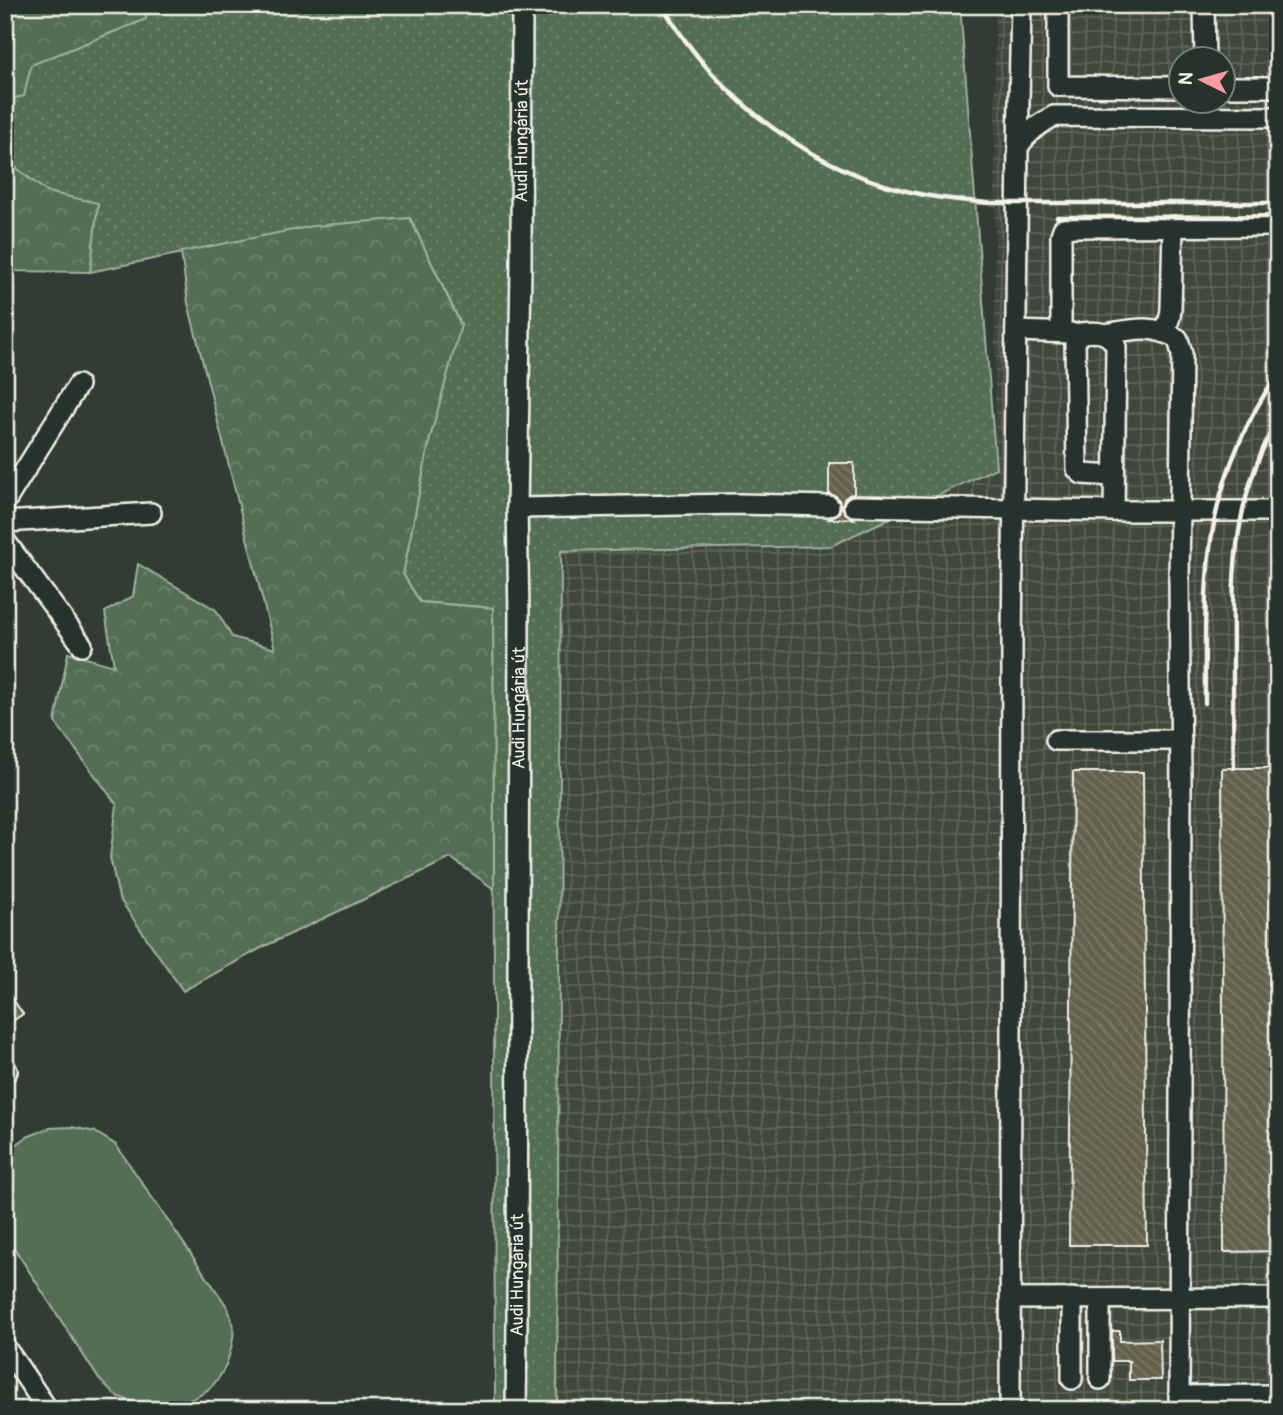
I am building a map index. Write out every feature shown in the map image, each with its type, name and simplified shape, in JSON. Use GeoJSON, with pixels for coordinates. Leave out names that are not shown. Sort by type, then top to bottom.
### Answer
{"type":"FeatureCollection","features":[{"type":"Feature","properties":{"kind":"street","name":"Audi Hungária út"},"geometry":{"type":"LineString","coordinates":[[516,1410],[519,656],[517,508],[522,5]]}},
{"type":"Feature","properties":{"kind":"street"},"geometry":{"type":"LineString","coordinates":[[1010,1410],[1013,508],[1021,5]]}},
{"type":"Feature","properties":{"kind":"street"},"geometry":{"type":"LineString","coordinates":[[1058,5],[1058,86],[1168,87]]}},
{"type":"Feature","properties":{"kind":"street"},"geometry":{"type":"LineString","coordinates":[[1204,5],[1205,46]]}},
{"type":"Feature","properties":{"kind":"street"},"geometry":{"type":"LineString","coordinates":[[1238,88],[1278,87]]}},
{"type":"Feature","properties":{"kind":"street"},"geometry":{"type":"LineString","coordinates":[[1018,147],[1027,134],[1054,116],[1278,117]]}},
{"type":"Feature","properties":{"kind":"street"},"geometry":{"type":"LineString","coordinates":[[1165,331],[1171,309],[1173,226]]}},
{"type":"Feature","properties":{"kind":"street"},"geometry":{"type":"LineString","coordinates":[[1060,332],[1063,229],[1278,226]]}},
{"type":"Feature","properties":{"kind":"street"},"geometry":{"type":"LineString","coordinates":[[1106,334],[1141,329],[1165,331],[1178,339],[1182,354],[1179,512],[1180,1403],[1268,1395]]}},
{"type":"Feature","properties":{"kind":"street"},"geometry":{"type":"LineString","coordinates":[[1016,331],[1095,331],[1113,339],[1116,347],[1114,511]]}},
{"type":"Feature","properties":{"kind":"street"},"geometry":{"type":"LineString","coordinates":[[1081,333],[1075,341],[1077,469],[1082,474],[1114,476]]}},
{"type":"Feature","properties":{"kind":"street"},"geometry":{"type":"LineString","coordinates":[[5,502],[78,385]]}},
{"type":"Feature","properties":{"kind":"street"},"geometry":{"type":"LineString","coordinates":[[517,508],[829,506]]}},
{"type":"Feature","properties":{"kind":"street"},"geometry":{"type":"LineString","coordinates":[[853,506],[1179,512],[1278,511]]}},
{"type":"Feature","properties":{"kind":"street"},"geometry":{"type":"LineString","coordinates":[[5,522],[151,513]]}},
{"type":"Feature","properties":{"kind":"street"},"geometry":{"type":"LineString","coordinates":[[5,541],[82,645]]}},
{"type":"Feature","properties":{"kind":"street"},"geometry":{"type":"LineString","coordinates":[[1056,740],[1181,740]]}},
{"type":"Feature","properties":{"kind":"street"},"geometry":{"type":"LineString","coordinates":[[1072,1298],[1072,1379]]}},
{"type":"Feature","properties":{"kind":"street"},"geometry":{"type":"LineString","coordinates":[[1010,1299],[1278,1298]]}},
{"type":"Feature","properties":{"kind":"street"},"geometry":{"type":"LineString","coordinates":[[1100,1299],[1100,1379]]}},
{"type":"Feature","properties":{"kind":"street"},"geometry":{"type":"LineString","coordinates":[[5,1347],[48,1410]]}},
{"type":"Feature","properties":{"kind":"shaded area"},"geometry":{"type":"Polygon","coordinates":[[[995,5],[1278,5],[1278,1410],[557,1410],[561,550],[831,546],[995,468],[995,5]]]}},
{"type":"Feature","properties":{"kind":"green space"},"geometry":{"type":"Polygon","coordinates":[[[5,5],[145,5],[146,19],[31,65],[24,96],[5,100],[5,5]]]}},
{"type":"Feature","properties":{"kind":"green space"},"geometry":{"type":"Polygon","coordinates":[[[145,5],[960,5],[996,468],[831,546],[561,551],[557,1410],[495,1410],[493,608],[420,602],[403,574],[430,438],[461,324],[410,218],[314,226],[90,272],[98,204],[47,192],[11,164],[5,163],[5,100],[24,96],[30,65],[146,19],[145,5]]]}},
{"type":"Feature","properties":{"kind":"green space"},"geometry":{"type":"Polygon","coordinates":[[[5,163],[11,164],[47,192],[98,203],[90,272],[5,271],[5,163]]]}},
{"type":"Feature","properties":{"kind":"green space"},"geometry":{"type":"Polygon","coordinates":[[[410,218],[461,325],[430,438],[403,574],[420,602],[493,608],[494,889],[451,858],[263,947],[183,991],[119,898],[110,857],[117,805],[55,722],[68,653],[114,666],[105,612],[133,596],[138,564],[216,610],[232,637],[275,649],[188,303],[181,252],[314,226],[410,218]]]}},
{"type":"Feature","properties":{"kind":"green space"},"geometry":{"type":"Polygon","coordinates":[[[72,1127],[95,1132],[116,1145],[228,1308],[234,1332],[222,1373],[212,1386],[185,1402],[152,1405],[135,1402],[113,1393],[99,1379],[5,1234],[5,1159],[13,1147],[27,1137],[50,1128],[72,1127]]]}},
{"type":"Feature","properties":{"kind":"building"},"geometry":{"type":"Polygon","coordinates":[[[829,463],[854,463],[854,494],[844,499],[842,506],[844,512],[854,519],[829,519],[839,513],[841,506],[836,496],[829,494],[829,463]]]}},
{"type":"Feature","properties":{"kind":"building"},"geometry":{"type":"Polygon","coordinates":[[[1222,768],[1278,768],[1278,1251],[1224,1252],[1222,768]]]}},
{"type":"Feature","properties":{"kind":"building"},"geometry":{"type":"Polygon","coordinates":[[[1073,772],[1143,772],[1147,1245],[1069,1245],[1073,772]]]}},
{"type":"Feature","properties":{"kind":"building"},"geometry":{"type":"Polygon","coordinates":[[[12,998],[23,1014],[5,1026],[5,1002],[12,998]]]}},
{"type":"Feature","properties":{"kind":"building"},"geometry":{"type":"Polygon","coordinates":[[[1112,1331],[1120,1331],[1120,1341],[1160,1340],[1161,1380],[1129,1380],[1129,1361],[1112,1361],[1112,1331]]]}},
{"type":"Feature","properties":{"kind":"railway"},"geometry":{"type":"LineString","coordinates":[[662,5],[711,72],[741,102],[773,128],[808,151],[845,170],[883,184],[932,196],[988,203],[1278,203]]}},
{"type":"Feature","properties":{"kind":"railway"},"geometry":{"type":"LineString","coordinates":[[1057,217],[1278,217]]}},
{"type":"Feature","properties":{"kind":"railway"},"geometry":{"type":"LineString","coordinates":[[1205,703],[1206,594],[1214,524],[1220,497],[1238,446],[1278,373]]}},
{"type":"Feature","properties":{"kind":"railway"},"geometry":{"type":"LineString","coordinates":[[1234,768],[1235,563],[1244,505],[1252,476],[1278,419]]}}]}
